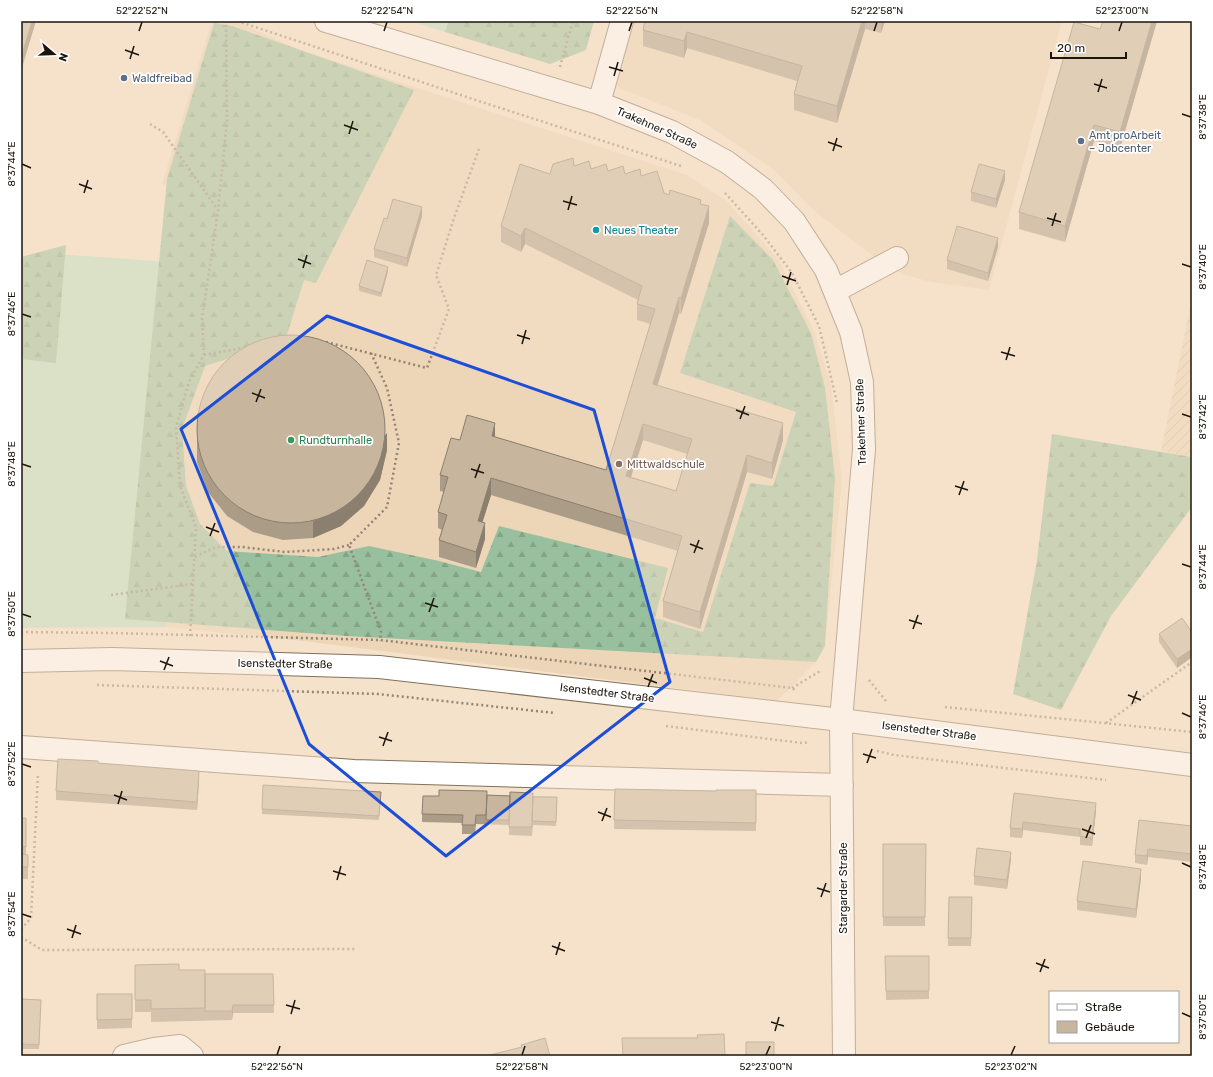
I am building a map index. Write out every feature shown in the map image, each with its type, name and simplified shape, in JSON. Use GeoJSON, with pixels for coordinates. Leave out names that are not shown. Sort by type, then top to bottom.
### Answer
{"type":"FeatureCollection","features":[{"type":"Feature","properties":{"kind":"street","name":"Trakehner Straße"},"geometry":{"type":"LineString","coordinates":[[326,21],[599,103],[672,132],[727,162],[764,189],[794,221],[826,270],[851,332],[862,382],[864,450],[841,731]]}},
{"type":"Feature","properties":{"kind":"street"},"geometry":{"type":"LineString","coordinates":[[599,103],[622,21]]}},
{"type":"Feature","properties":{"kind":"street"},"geometry":{"type":"LineString","coordinates":[[835,292],[897,258]]}},
{"type":"Feature","properties":{"kind":"street","name":"Isenstedter Straße"},"geometry":{"type":"LineString","coordinates":[[21,661],[112,659],[397,668],[841,731],[1191,765]]}},
{"type":"Feature","properties":{"kind":"street","name":"Stargarder Straße"},"geometry":{"type":"LineString","coordinates":[[841,731],[844,1056]]}},
{"type":"Feature","properties":{"kind":"street"},"geometry":{"type":"LineString","coordinates":[[30,748],[354,771],[842,785]]}},
{"type":"Feature","properties":{"kind":"street"},"geometry":{"type":"LineString","coordinates":[[124,1056],[154,1049],[180,1046],[192,1056]]}},
{"type":"Feature","properties":{"kind":"path"},"geometry":{"type":"LineString","coordinates":[[189,661],[196,527],[180,486],[176,427],[189,382],[204,355],[202,319],[218,211],[227,120],[226,21]]}},
{"type":"Feature","properties":{"kind":"path"},"geometry":{"type":"LineString","coordinates":[[237,21],[687,168]]}},
{"type":"Feature","properties":{"kind":"path"},"geometry":{"type":"LineString","coordinates":[[554,89],[573,21]]}},
{"type":"Feature","properties":{"kind":"path"},"geometry":{"type":"LineString","coordinates":[[150,124],[163,132],[218,211]]}},
{"type":"Feature","properties":{"kind":"path"},"geometry":{"type":"LineString","coordinates":[[322,342],[329,342],[427,368],[449,309],[436,275],[454,218],[480,146]]}},
{"type":"Feature","properties":{"kind":"path"},"geometry":{"type":"LineString","coordinates":[[720,187],[763,235],[792,273],[819,326],[837,407]]}},
{"type":"Feature","properties":{"kind":"path"},"geometry":{"type":"LineString","coordinates":[[204,355],[254,345]]}},
{"type":"Feature","properties":{"kind":"path"},"geometry":{"type":"LineString","coordinates":[[195,557],[216,547],[242,547],[285,552],[334,549],[349,545],[387,507],[399,443],[387,388],[370,353]]}},
{"type":"Feature","properties":{"kind":"path"},"geometry":{"type":"LineString","coordinates":[[349,545],[381,632],[380,640]]}},
{"type":"Feature","properties":{"kind":"path"},"geometry":{"type":"LineString","coordinates":[[111,595],[193,584]]}},
{"type":"Feature","properties":{"kind":"path"},"geometry":{"type":"LineString","coordinates":[[1106,724],[1192,662]]}},
{"type":"Feature","properties":{"kind":"path"},"geometry":{"type":"LineString","coordinates":[[792,688],[825,668]]}},
{"type":"Feature","properties":{"kind":"path"},"geometry":{"type":"LineString","coordinates":[[867,677],[886,701],[894,702]]}},
{"type":"Feature","properties":{"kind":"path"},"geometry":{"type":"LineString","coordinates":[[92,685],[378,694],[560,714]]}},
{"type":"Feature","properties":{"kind":"path"},"geometry":{"type":"LineString","coordinates":[[941,707],[1192,732]]}},
{"type":"Feature","properties":{"kind":"path"},"geometry":{"type":"LineString","coordinates":[[662,726],[802,742],[841,731],[894,755],[1114,781]]}},
{"type":"Feature","properties":{"kind":"path"},"geometry":{"type":"LineString","coordinates":[[21,929],[31,918],[30,748]]}},
{"type":"Feature","properties":{"kind":"path"},"geometry":{"type":"LineString","coordinates":[[21,937],[42,950],[355,949]]}},
{"type":"Feature","properties":{"kind":"highlighted area"},"geometry":{"type":"Polygon","coordinates":[[[327,316],[594,410],[670,682],[446,856],[309,744],[181,429],[327,316]]]}},
{"type":"Feature","properties":{"kind":"shaded area"},"geometry":{"type":"Polygon","coordinates":[[[212,21],[236,21],[297,49],[687,175],[727,201],[778,259],[814,331],[831,385],[842,480],[825,646],[816,662],[777,701],[304,641],[166,627],[152,448],[174,187],[162,184],[212,21]]]}},
{"type":"Feature","properties":{"kind":"shaded area"},"geometry":{"type":"Polygon","coordinates":[[[610,21],[1062,21],[989,290],[930,282],[903,274],[873,256],[813,210],[774,170],[700,120],[609,84],[601,52],[610,21]]]}},
{"type":"Feature","properties":{"kind":"shaded area"},"geometry":{"type":"Polygon","coordinates":[[[1192,298],[1192,457],[1161,451],[1192,298]]]}},
{"type":"Feature","properties":{"kind":"green space"},"geometry":{"type":"Polygon","coordinates":[[[410,21],[449,21],[445,32],[410,21]]]}},
{"type":"Feature","properties":{"kind":"green space"},"geometry":{"type":"Polygon","coordinates":[[[449,21],[594,21],[586,50],[550,64],[445,32],[449,21]]]}},
{"type":"Feature","properties":{"kind":"green space"},"geometry":{"type":"Polygon","coordinates":[[[214,23],[232,26],[414,90],[316,283],[304,280],[285,341],[205,366],[182,429],[186,486],[200,524],[227,551],[318,557],[369,546],[439,561],[481,572],[499,526],[668,568],[655,618],[703,632],[750,483],[773,486],[796,412],[680,373],[730,216],[773,260],[811,333],[825,388],[835,478],[825,646],[816,662],[347,636],[125,619],[167,179],[214,23]]]}},
{"type":"Feature","properties":{"kind":"green space"},"geometry":{"type":"Polygon","coordinates":[[[66,245],[56,363],[21,359],[21,257],[66,245]]]}},
{"type":"Feature","properties":{"kind":"green space"},"geometry":{"type":"Polygon","coordinates":[[[57,254],[168,262],[152,448],[166,627],[21,628],[21,353],[57,254]]]}},
{"type":"Feature","properties":{"kind":"green space"},"geometry":{"type":"Polygon","coordinates":[[[1052,434],[1192,457],[1192,507],[1111,616],[1061,710],[1013,694],[1037,560],[1052,434]]]}},
{"type":"Feature","properties":{"kind":"building"},"geometry":{"type":"Polygon","coordinates":[[[21,21],[32,21],[21,58],[21,21]]]}},
{"type":"Feature","properties":{"kind":"building"},"geometry":{"type":"Polygon","coordinates":[[[645,21],[862,21],[837,106],[794,94],[802,66],[687,32],[684,41],[643,30],[645,21]]]}},
{"type":"Feature","properties":{"kind":"building"},"geometry":{"type":"Polygon","coordinates":[[[1103,21],[1152,21],[1120,132],[1094,125],[1065,226],[1019,212],[1074,22],[1100,29],[1103,21]]]}},
{"type":"Feature","properties":{"kind":"building"},"geometry":{"type":"Polygon","coordinates":[[[573,158],[574,166],[589,161],[591,169],[606,164],[608,171],[623,166],[625,174],[640,169],[641,176],[657,171],[664,193],[669,195],[670,190],[701,200],[700,204],[709,206],[681,298],[679,297],[653,384],[783,423],[772,463],[747,455],[700,612],[663,601],[682,536],[491,478],[478,521],[485,523],[476,552],[439,540],[447,515],[438,512],[448,477],[440,475],[451,438],[460,440],[467,415],[495,423],[492,436],[606,470],[655,309],[637,304],[642,286],[525,228],[521,236],[501,226],[520,164],[550,174],[553,164],[573,158]],[[643,424],[626,476],[676,491],[692,439],[643,424]]]}},
{"type":"Feature","properties":{"kind":"building"},"geometry":{"type":"Polygon","coordinates":[[[979,164],[1005,171],[996,199],[971,192],[979,164]]]}},
{"type":"Feature","properties":{"kind":"building"},"geometry":{"type":"Polygon","coordinates":[[[393,199],[422,207],[407,258],[374,249],[384,218],[387,219],[393,199]]]}},
{"type":"Feature","properties":{"kind":"building"},"geometry":{"type":"Polygon","coordinates":[[[957,226],[998,238],[988,273],[947,260],[957,226]]]}},
{"type":"Feature","properties":{"kind":"building"},"geometry":{"type":"Polygon","coordinates":[[[367,260],[388,267],[381,293],[359,286],[367,260]]]}},
{"type":"Feature","properties":{"kind":"building","name":"Rundturnhalle"},"geometry":{"type":"Polygon","coordinates":[[[300,335],[309,336],[336,346],[358,362],[370,377],[378,393],[384,411],[384,447],[378,465],[370,481],[358,496],[343,508],[327,516],[309,522],[282,523],[273,522],[246,512],[231,502],[218,489],[208,474],[198,447],[197,420],[198,411],[208,384],[218,369],[231,356],[246,346],[273,336],[300,335]]]}},
{"type":"Feature","properties":{"kind":"building"},"geometry":{"type":"Polygon","coordinates":[[[1182,618],[1192,632],[1192,649],[1177,659],[1159,634],[1182,618]]]}},
{"type":"Feature","properties":{"kind":"building"},"geometry":{"type":"Polygon","coordinates":[[[58,759],[98,761],[98,763],[199,771],[197,802],[56,791],[58,759]]]}},
{"type":"Feature","properties":{"kind":"building"},"geometry":{"type":"Polygon","coordinates":[[[263,785],[381,792],[379,816],[262,809],[263,785]]]}},
{"type":"Feature","properties":{"kind":"building"},"geometry":{"type":"Polygon","coordinates":[[[615,789],[716,791],[756,790],[756,823],[614,820],[615,789]]]}},
{"type":"Feature","properties":{"kind":"building"},"geometry":{"type":"Polygon","coordinates":[[[439,790],[487,791],[486,815],[476,815],[475,825],[462,825],[463,815],[422,814],[423,796],[439,796],[439,790]]]}},
{"type":"Feature","properties":{"kind":"building"},"geometry":{"type":"Polygon","coordinates":[[[510,792],[533,793],[532,827],[509,827],[510,792]]]}},
{"type":"Feature","properties":{"kind":"building"},"geometry":{"type":"Polygon","coordinates":[[[1014,793],[1096,803],[1092,838],[1080,836],[1080,829],[1023,822],[1022,829],[1010,828],[1014,793]]]}},
{"type":"Feature","properties":{"kind":"building"},"geometry":{"type":"Polygon","coordinates":[[[487,795],[510,796],[509,820],[486,820],[487,795]]]}},
{"type":"Feature","properties":{"kind":"building"},"geometry":{"type":"Polygon","coordinates":[[[533,797],[557,797],[556,822],[532,821],[533,797]]]}},
{"type":"Feature","properties":{"kind":"building"},"geometry":{"type":"Polygon","coordinates":[[[21,818],[26,818],[26,847],[21,846],[21,818]]]}},
{"type":"Feature","properties":{"kind":"building"},"geometry":{"type":"Polygon","coordinates":[[[1139,820],[1192,826],[1192,854],[1148,849],[1147,856],[1135,855],[1139,820]]]}},
{"type":"Feature","properties":{"kind":"building"},"geometry":{"type":"Polygon","coordinates":[[[883,844],[926,844],[925,917],[883,917],[883,844]]]}},
{"type":"Feature","properties":{"kind":"building"},"geometry":{"type":"Polygon","coordinates":[[[977,848],[1011,852],[1007,880],[974,876],[977,848]]]}},
{"type":"Feature","properties":{"kind":"building"},"geometry":{"type":"Polygon","coordinates":[[[21,854],[28,855],[28,867],[21,867],[21,854]]]}},
{"type":"Feature","properties":{"kind":"building"},"geometry":{"type":"Polygon","coordinates":[[[1083,861],[1141,869],[1136,909],[1077,901],[1083,861]]]}},
{"type":"Feature","properties":{"kind":"building"},"geometry":{"type":"Polygon","coordinates":[[[949,897],[972,897],[971,938],[948,938],[949,897]]]}},
{"type":"Feature","properties":{"kind":"building"},"geometry":{"type":"Polygon","coordinates":[[[885,956],[929,956],[929,991],[886,991],[885,956]]]}},
{"type":"Feature","properties":{"kind":"building"},"geometry":{"type":"Polygon","coordinates":[[[179,964],[179,970],[205,970],[205,1008],[151,1009],[151,1000],[135,1000],[135,965],[179,964]]]}},
{"type":"Feature","properties":{"kind":"building"},"geometry":{"type":"Polygon","coordinates":[[[205,974],[273,974],[274,1005],[233,1005],[232,1011],[205,1011],[205,974]]]}},
{"type":"Feature","properties":{"kind":"building"},"geometry":{"type":"Polygon","coordinates":[[[97,994],[132,994],[132,1019],[97,1020],[97,994]]]}},
{"type":"Feature","properties":{"kind":"building"},"geometry":{"type":"Polygon","coordinates":[[[21,999],[41,1000],[39,1045],[21,1044],[21,999]]]}},
{"type":"Feature","properties":{"kind":"building"},"geometry":{"type":"Polygon","coordinates":[[[724,1034],[725,1056],[623,1056],[622,1038],[698,1038],[697,1035],[724,1034]]]}},
{"type":"Feature","properties":{"kind":"building"},"geometry":{"type":"Polygon","coordinates":[[[545,1038],[550,1056],[486,1056],[522,1047],[521,1045],[545,1038]]]}},
{"type":"Feature","properties":{"kind":"building"},"geometry":{"type":"Polygon","coordinates":[[[746,1042],[774,1042],[774,1056],[746,1056],[746,1042]]]}},
{"type":"Feature","properties":{"kind":"place","name":"Waldfreibad"},"geometry":{"type":"Point","coordinates":[124,78]}},
{"type":"Feature","properties":{"kind":"place","name":"Amt proArbeit – Jobcenter"},"geometry":{"type":"Point","coordinates":[1081,141]}},
{"type":"Feature","properties":{"kind":"place","name":"Neues Theater"},"geometry":{"type":"Point","coordinates":[596,230]}},
{"type":"Feature","properties":{"kind":"place","name":"Rundturnhalle"},"geometry":{"type":"Point","coordinates":[291,440]}},
{"type":"Feature","properties":{"kind":"place","name":"Mittwaldschule"},"geometry":{"type":"Point","coordinates":[619,464]}}]}
